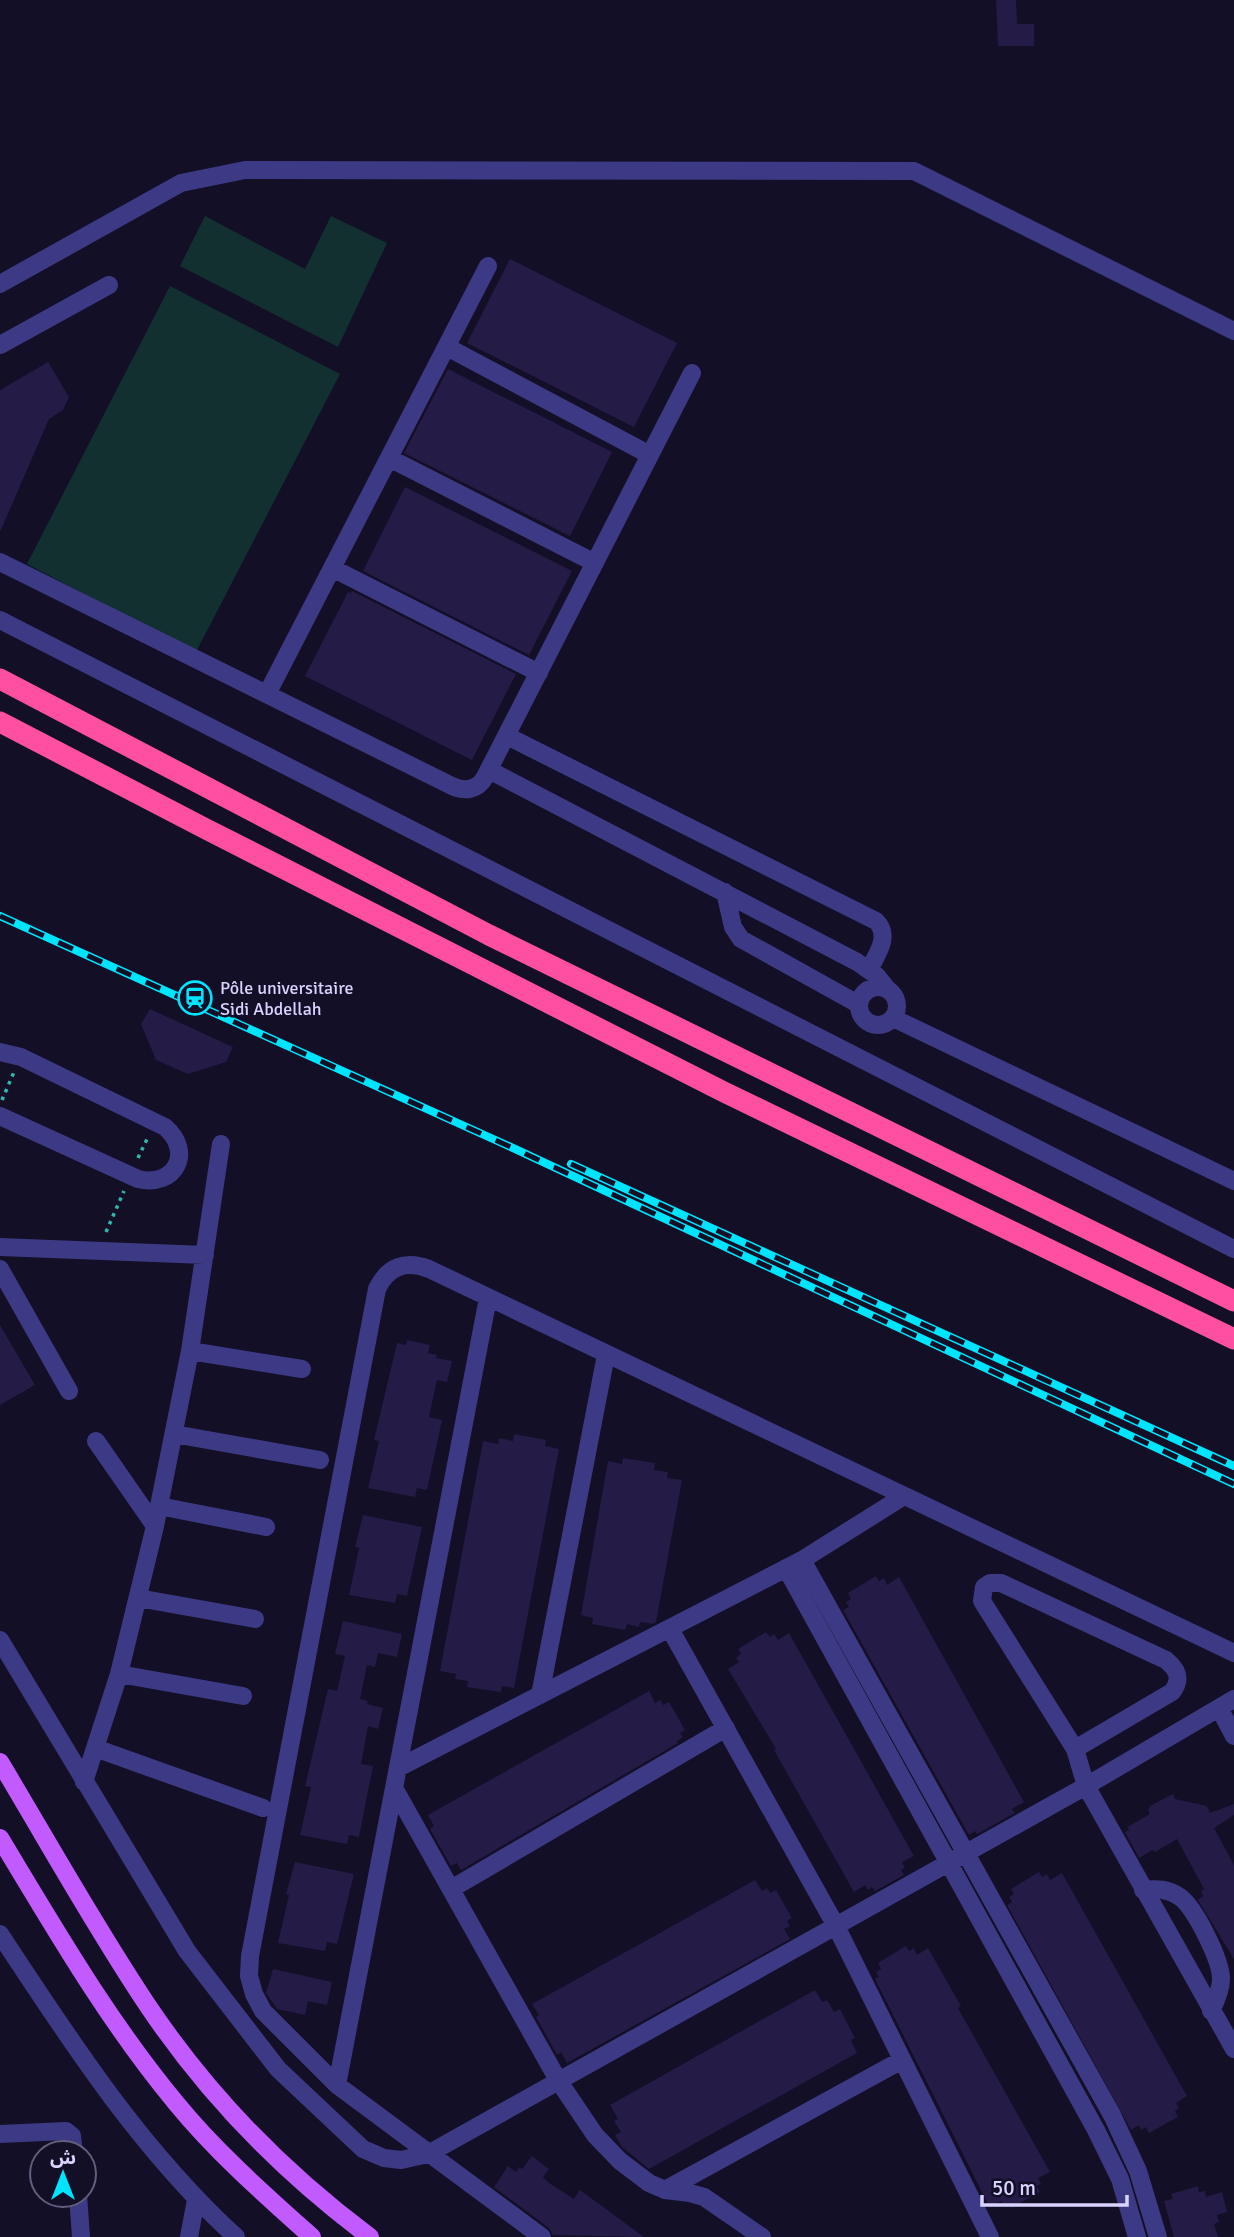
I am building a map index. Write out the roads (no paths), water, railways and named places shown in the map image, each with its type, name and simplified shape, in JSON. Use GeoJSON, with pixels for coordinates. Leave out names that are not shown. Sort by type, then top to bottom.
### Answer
{"type":"FeatureCollection","features":[{"type":"Feature","properties":{"kind":"highway"},"geometry":{"type":"LineString","coordinates":[[0,679],[489,935],[1234,1301]]}},
{"type":"Feature","properties":{"kind":"highway"},"geometry":{"type":"LineString","coordinates":[[0,722],[206,830],[712,1085],[1234,1339]]}},
{"type":"Feature","properties":{"kind":"main road"},"geometry":{"type":"LineString","coordinates":[[0,1762],[147,2005],[204,2080],[267,2149],[337,2212],[370,2237]]}},
{"type":"Feature","properties":{"kind":"main road"},"geometry":{"type":"LineString","coordinates":[[0,1838],[116,2027],[177,2105],[246,2178],[312,2237]]}},
{"type":"Feature","properties":{"kind":"street"},"geometry":{"type":"LineString","coordinates":[[0,284],[181,183],[245,170],[914,171],[1234,331]]}},
{"type":"Feature","properties":{"kind":"street"},"geometry":{"type":"LineString","coordinates":[[267,694],[488,266]]}},
{"type":"Feature","properties":{"kind":"street"},"geometry":{"type":"LineString","coordinates":[[0,345],[109,285]]}},
{"type":"Feature","properties":{"kind":"street"},"geometry":{"type":"LineString","coordinates":[[447,347],[650,455]]}},
{"type":"Feature","properties":{"kind":"street"},"geometry":{"type":"LineString","coordinates":[[0,562],[457,789],[468,790],[478,786],[489,770],[692,373]]}},
{"type":"Feature","properties":{"kind":"street"},"geometry":{"type":"LineString","coordinates":[[389,458],[595,563]]}},
{"type":"Feature","properties":{"kind":"street"},"geometry":{"type":"LineString","coordinates":[[332,568],[539,673]]}},
{"type":"Feature","properties":{"kind":"street"},"geometry":{"type":"LineString","coordinates":[[0,620],[1234,1249]]}},
{"type":"Feature","properties":{"kind":"street"},"geometry":{"type":"LineString","coordinates":[[507,736],[876,920],[882,928],[883,938],[869,970]]}},
{"type":"Feature","properties":{"kind":"street"},"geometry":{"type":"LineString","coordinates":[[489,770],[869,970],[889,991],[897,1003],[893,1017],[881,1025],[874,1025],[862,1017],[858,1004],[864,992],[870,989],[883,988],[889,991]]}},
{"type":"Feature","properties":{"kind":"street"},"geometry":{"type":"LineString","coordinates":[[725,892],[733,927],[747,943],[858,1004]]}},
{"type":"Feature","properties":{"kind":"street"},"geometry":{"type":"LineString","coordinates":[[893,1017],[1234,1181]]}},
{"type":"Feature","properties":{"kind":"street"},"geometry":{"type":"LineString","coordinates":[[0,1052],[21,1057],[165,1127],[179,1144],[180,1156],[170,1175],[149,1182],[0,1116]]}},
{"type":"Feature","properties":{"kind":"street"},"geometry":{"type":"LineString","coordinates":[[84,1782],[119,1674],[155,1526],[190,1351],[220,1143]]}},
{"type":"Feature","properties":{"kind":"street"},"geometry":{"type":"LineString","coordinates":[[0,1247],[205,1255]]}},
{"type":"Feature","properties":{"kind":"street"},"geometry":{"type":"LineString","coordinates":[[542,2237],[337,2085],[264,2011],[254,1994],[249,1976],[250,1956],[377,1289],[392,1269],[405,1264],[417,1264],[1234,1653]]}},
{"type":"Feature","properties":{"kind":"street"},"geometry":{"type":"LineString","coordinates":[[0,1269],[69,1391]]}},
{"type":"Feature","properties":{"kind":"street"},"geometry":{"type":"LineString","coordinates":[[337,2085],[488,1298]]}},
{"type":"Feature","properties":{"kind":"street"},"geometry":{"type":"LineString","coordinates":[[190,1351],[302,1369]]}},
{"type":"Feature","properties":{"kind":"street"},"geometry":{"type":"LineString","coordinates":[[540,1695],[606,1354]]}},
{"type":"Feature","properties":{"kind":"street"},"geometry":{"type":"LineString","coordinates":[[174,1434],[320,1460]]}},
{"type":"Feature","properties":{"kind":"street"},"geometry":{"type":"LineString","coordinates":[[96,1441],[155,1526]]}},
{"type":"Feature","properties":{"kind":"street"},"geometry":{"type":"LineString","coordinates":[[398,1768],[794,1564],[904,1496]]}},
{"type":"Feature","properties":{"kind":"street"},"geometry":{"type":"LineString","coordinates":[[159,1506],[266,1527]]}},
{"type":"Feature","properties":{"kind":"street"},"geometry":{"type":"LineString","coordinates":[[794,1564],[965,1852],[1128,2147],[1158,2237]]}},
{"type":"Feature","properties":{"kind":"street"},"geometry":{"type":"LineString","coordinates":[[794,1564],[947,1862],[1109,2156],[1120,2179],[1136,2237]]}},
{"type":"Feature","properties":{"kind":"street"},"geometry":{"type":"LineString","coordinates":[[1075,1749],[1172,1692],[1178,1676],[1174,1667],[1166,1660],[1001,1583],[990,1583],[984,1587],[982,1601],[1075,1749],[1086,1786],[1234,2049]]}},
{"type":"Feature","properties":{"kind":"street"},"geometry":{"type":"LineString","coordinates":[[138,1598],[255,1619]]}},
{"type":"Feature","properties":{"kind":"street"},"geometry":{"type":"LineString","coordinates":[[670,1629],[836,1926],[990,2237]]}},
{"type":"Feature","properties":{"kind":"street"},"geometry":{"type":"LineString","coordinates":[[0,1640],[187,1951],[278,2069],[363,2149],[384,2158],[401,2160],[428,2154],[1086,1786],[1226,1703],[1234,1736]]}},
{"type":"Feature","properties":{"kind":"street"},"geometry":{"type":"LineString","coordinates":[[119,1674],[243,1696]]}},
{"type":"Feature","properties":{"kind":"street"},"geometry":{"type":"LineString","coordinates":[[451,1889],[726,1728]]}},
{"type":"Feature","properties":{"kind":"street"},"geometry":{"type":"LineString","coordinates":[[95,1748],[263,1808]]}},
{"type":"Feature","properties":{"kind":"street"},"geometry":{"type":"LineString","coordinates":[[394,1788],[558,2080],[584,2121],[607,2148],[634,2172],[665,2190],[704,2197],[762,2237]]}},
{"type":"Feature","properties":{"kind":"street"},"geometry":{"type":"LineString","coordinates":[[1143,1890],[1158,1888],[1169,1891],[1189,1907],[1220,1967],[1221,1988],[1212,2011]]}},
{"type":"Feature","properties":{"kind":"street"},"geometry":{"type":"LineString","coordinates":[[0,1934],[76,2050],[137,2130],[196,2200],[236,2237]]}},
{"type":"Feature","properties":{"kind":"street"},"geometry":{"type":"LineString","coordinates":[[665,2190],[902,2060]]}},
{"type":"Feature","properties":{"kind":"street"},"geometry":{"type":"LineString","coordinates":[[0,2134],[66,2131],[72,2139]]}},
{"type":"Feature","properties":{"kind":"street"},"geometry":{"type":"LineString","coordinates":[[189,2237],[196,2200]]}},
{"type":"Feature","properties":{"kind":"street"},"geometry":{"type":"LineString","coordinates":[[79,2209],[81,2237]]}},
{"type":"Feature","properties":{"kind":"railway"},"geometry":{"type":"LineString","coordinates":[[0,916],[513,1148],[1234,1484]]}},
{"type":"Feature","properties":{"kind":"railway"},"geometry":{"type":"LineString","coordinates":[[571,1164],[1234,1466]]}},
{"type":"Feature","properties":{"kind":"place","name":"Pôle universitaire Sidi Abdellah"},"geometry":{"type":"Point","coordinates":[195,998]}}]}
